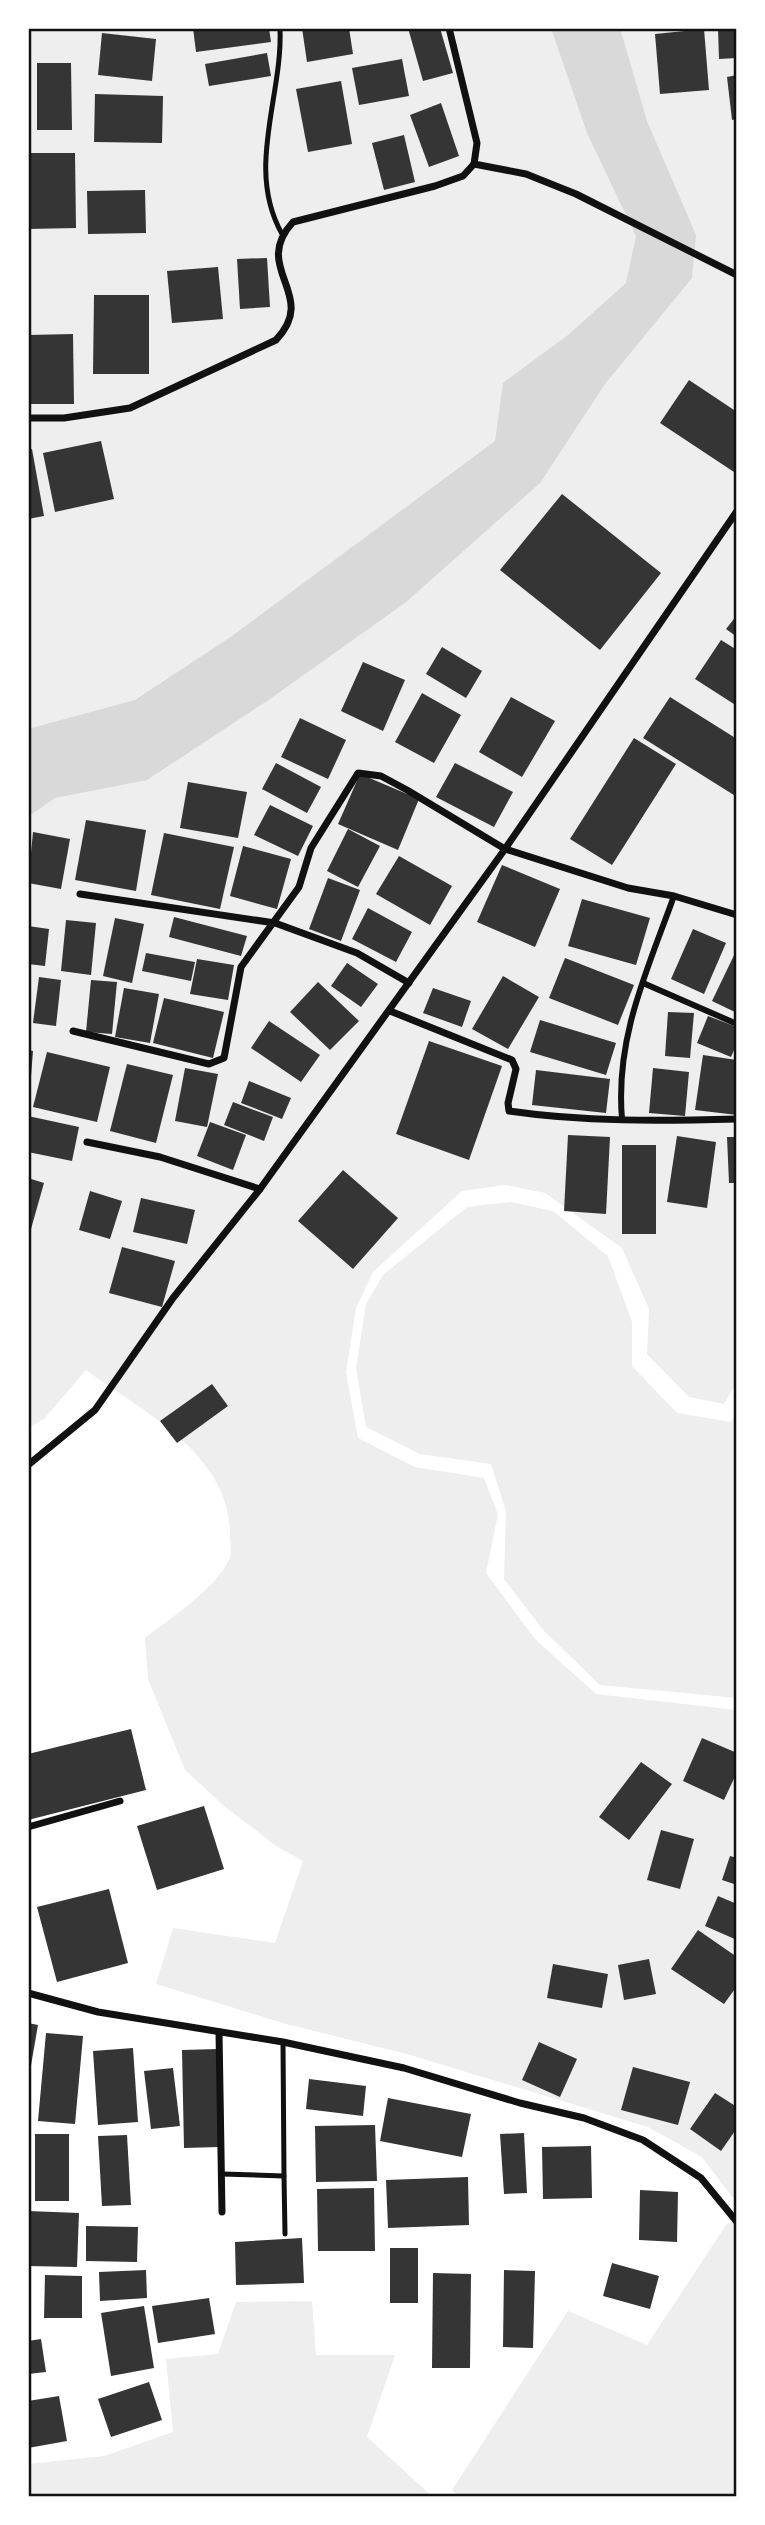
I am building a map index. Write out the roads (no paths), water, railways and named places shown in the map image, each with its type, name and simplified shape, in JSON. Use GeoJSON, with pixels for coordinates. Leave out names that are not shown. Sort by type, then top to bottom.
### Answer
{"type":"FeatureCollection","features":[{"type":"Feature","properties":{"kind":"street"},"geometry":{"type":"LineString","coordinates":[[28,418],[64,418],[130,408],[276,340],[290,325],[292,303],[277,263],[282,234],[293,222],[463,176],[474,164],[477,143],[449,28]]}},
{"type":"Feature","properties":{"kind":"street"},"geometry":{"type":"LineString","coordinates":[[474,164],[526,174],[576,194],[737,275]]}},
{"type":"Feature","properties":{"kind":"street"},"geometry":{"type":"LineString","coordinates":[[28,1465],[95,1410],[173,1298],[260,1189],[505,849],[737,511]]}},
{"type":"Feature","properties":{"kind":"street"},"geometry":{"type":"LineString","coordinates":[[73,1031],[188,1059],[219,1062],[226,1049],[241,967],[299,887],[311,848],[358,773],[381,776],[505,849],[628,887],[674,896],[737,915]]}},
{"type":"Feature","properties":{"kind":"street"},"geometry":{"type":"LineString","coordinates":[[80,894],[275,923],[357,953],[409,984]]}},
{"type":"Feature","properties":{"kind":"street"},"geometry":{"type":"LineString","coordinates":[[622,1119],[621,1060],[626,1034],[674,896]]}},
{"type":"Feature","properties":{"kind":"street"},"geometry":{"type":"LineString","coordinates":[[643,982],[737,1024]]}},
{"type":"Feature","properties":{"kind":"street"},"geometry":{"type":"LineString","coordinates":[[390,1011],[512,1060],[516,1069],[508,1103],[509,1111],[547,1116],[622,1119],[737,1119]]}},
{"type":"Feature","properties":{"kind":"street"},"geometry":{"type":"LineString","coordinates":[[87,1142],[160,1157],[260,1189]]}},
{"type":"Feature","properties":{"kind":"street"},"geometry":{"type":"LineString","coordinates":[[28,1827],[120,1801]]}},
{"type":"Feature","properties":{"kind":"street"},"geometry":{"type":"LineString","coordinates":[[28,1993],[98,2012],[284,2042],[404,2068],[520,2103],[584,2118],[643,2140],[701,2178],[737,2222]]}},
{"type":"Feature","properties":{"kind":"street"},"geometry":{"type":"LineString","coordinates":[[219,2032],[222,2211]]}},
{"type":"Feature","properties":{"kind":"lane"},"geometry":{"type":"LineString","coordinates":[[280,28],[282,55],[269,110],[265,159],[268,200],[282,234]]}},
{"type":"Feature","properties":{"kind":"lane"},"geometry":{"type":"LineString","coordinates":[[284,2042],[285,2234]]}},
{"type":"Feature","properties":{"kind":"lane"},"geometry":{"type":"LineString","coordinates":[[222,2174],[284,2176]]}}]}
